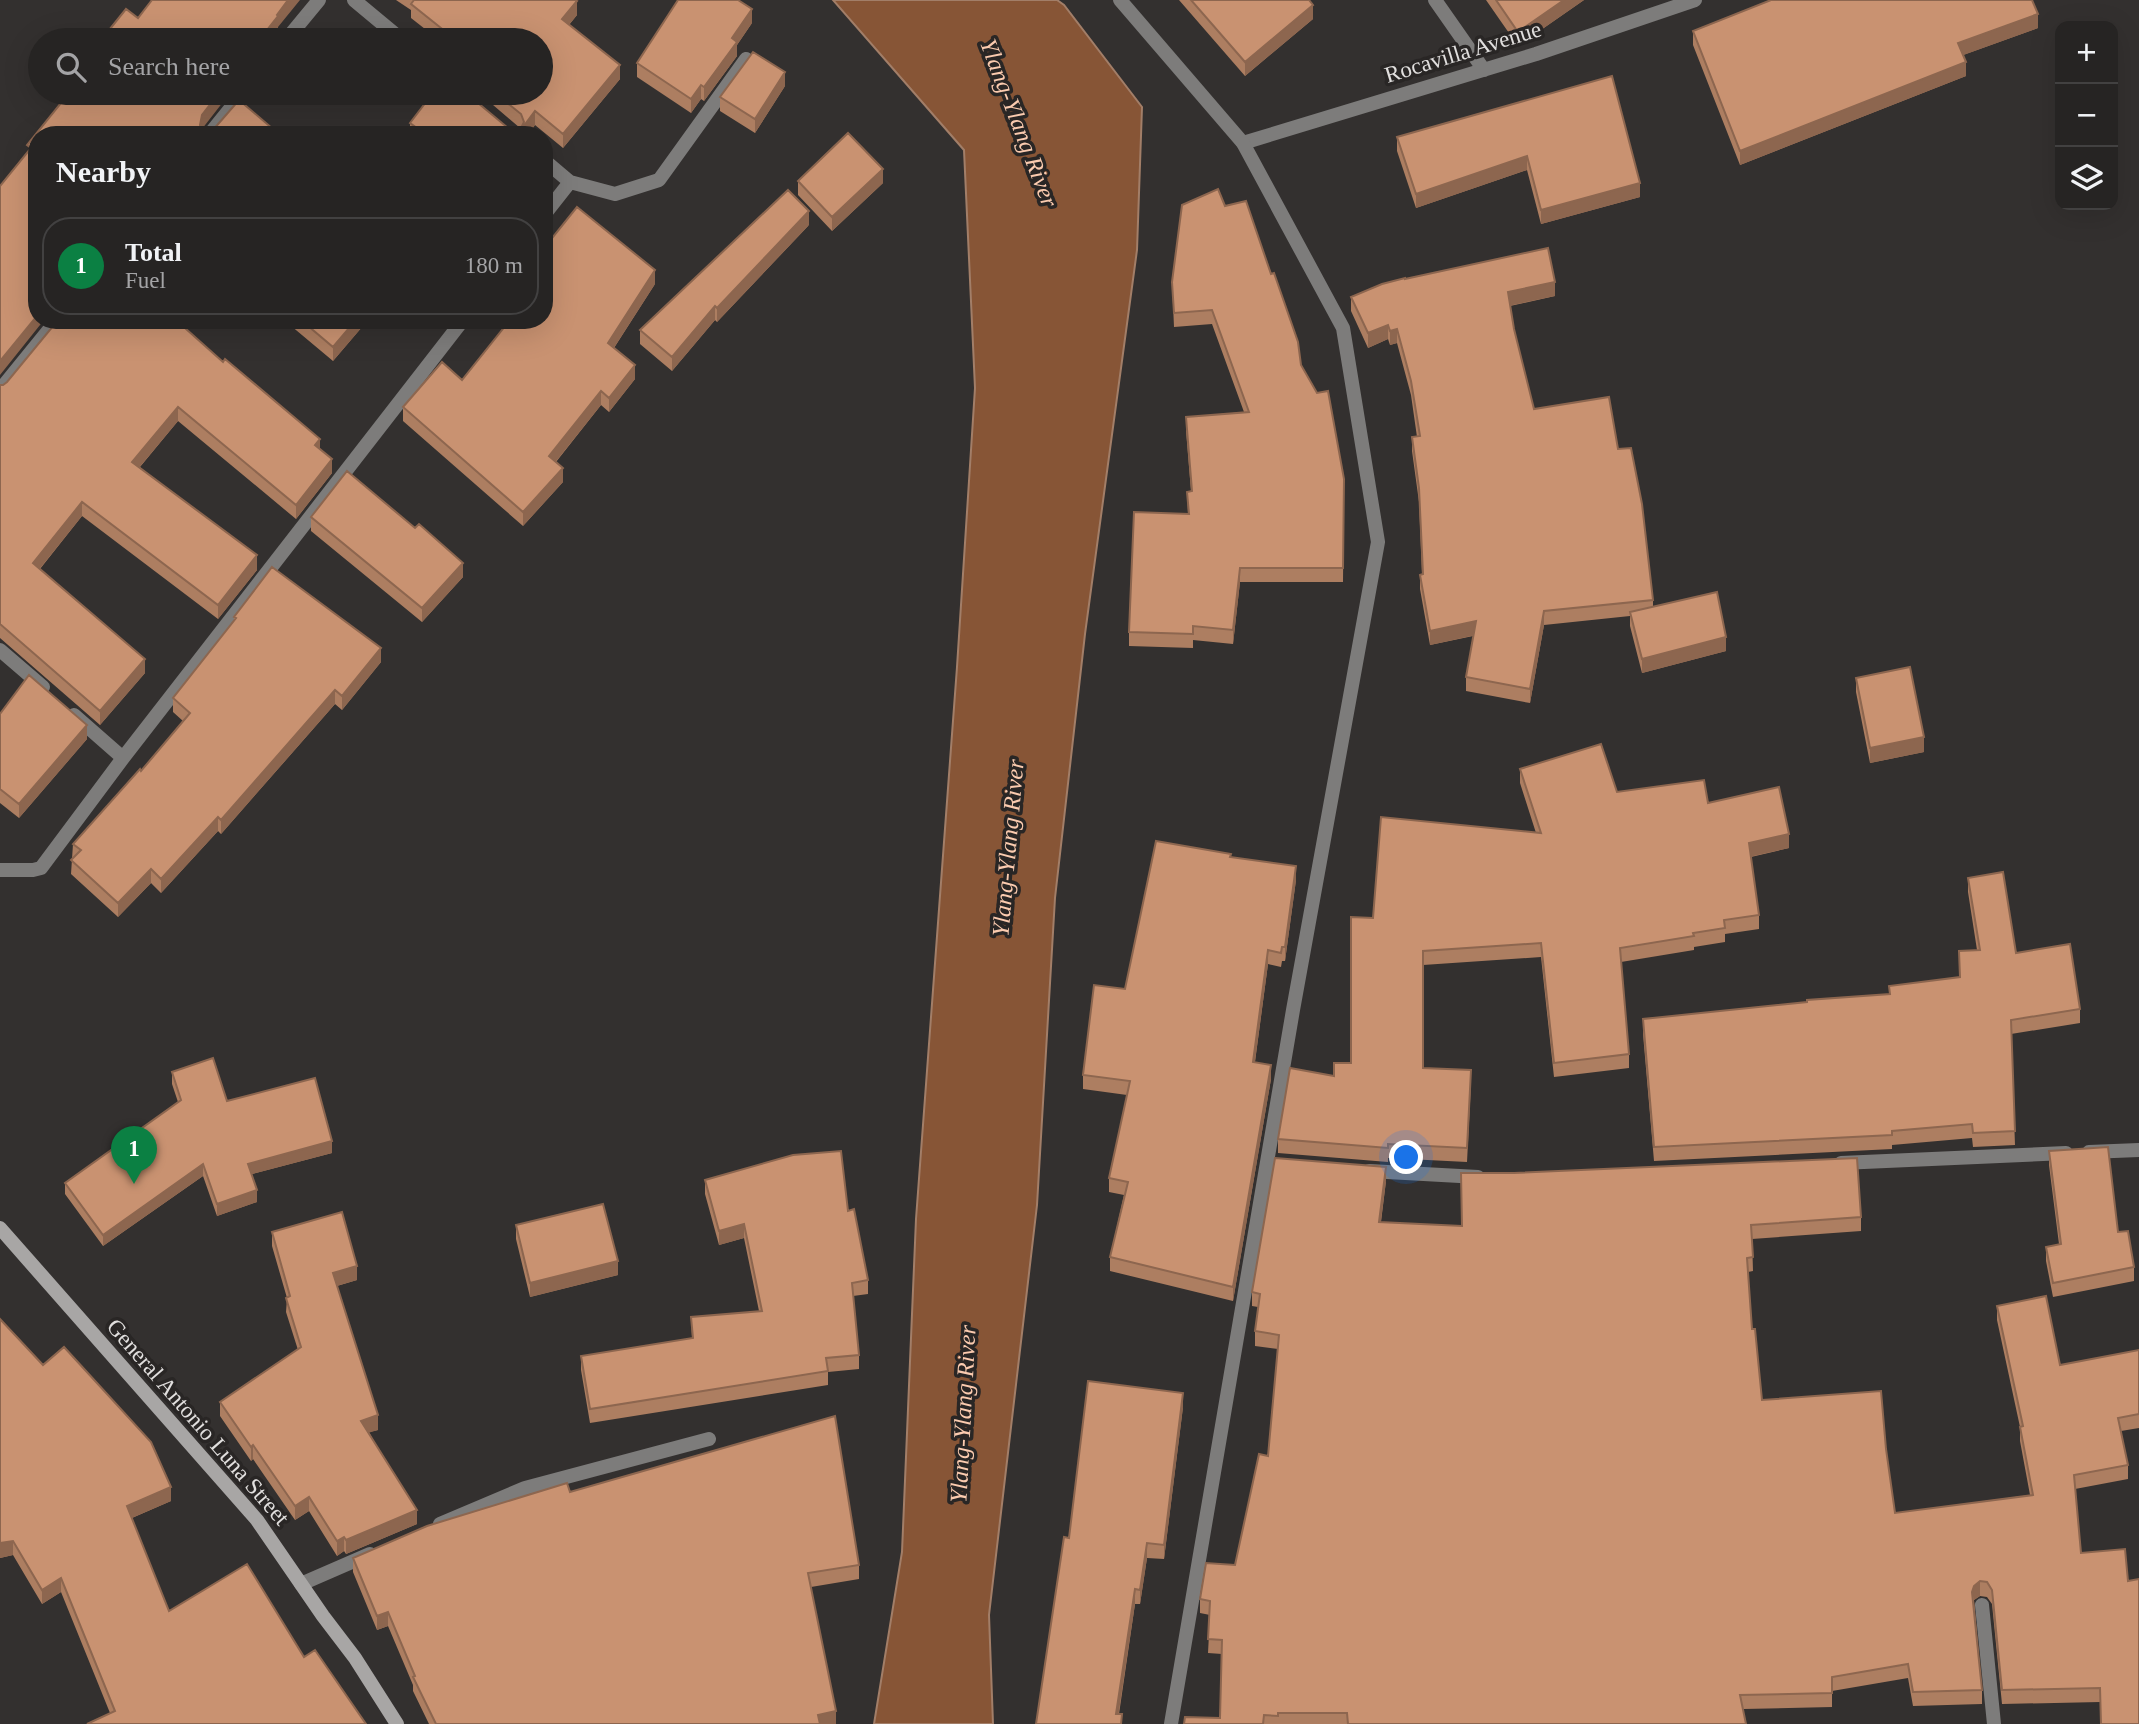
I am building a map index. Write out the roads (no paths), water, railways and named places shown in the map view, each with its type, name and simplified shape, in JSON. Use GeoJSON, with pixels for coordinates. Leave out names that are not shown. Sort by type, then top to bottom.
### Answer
{"type":"FeatureCollection","features":[{"type":"Feature","properties":{"kind":"main road","name":"General Antonio Luna Street"},"geometry":{"type":"LineString","coordinates":[[0,1228],[257,1520],[355,1658],[397,1724]]}},
{"type":"Feature","properties":{"kind":"street"},"geometry":{"type":"LineString","coordinates":[[296,28],[319,0]]}},
{"type":"Feature","properties":{"kind":"street"},"geometry":{"type":"LineString","coordinates":[[354,0],[388,28]]}},
{"type":"Feature","properties":{"kind":"street"},"geometry":{"type":"LineString","coordinates":[[1120,0],[1243,143],[1343,328],[1378,541],[1273,1163],[1171,1724]]}},
{"type":"Feature","properties":{"kind":"street"},"geometry":{"type":"LineString","coordinates":[[1435,0],[1484,70]]}},
{"type":"Feature","properties":{"kind":"street","name":"Rocavilla Avenue"},"geometry":{"type":"LineString","coordinates":[[1243,143],[1484,70],[1695,0]]}},
{"type":"Feature","properties":{"kind":"street"},"geometry":{"type":"LineString","coordinates":[[553,168],[570,182],[615,194],[659,180],[746,59]]}},
{"type":"Feature","properties":{"kind":"street"},"geometry":{"type":"LineString","coordinates":[[216,126],[233,105]]}},
{"type":"Feature","properties":{"kind":"street"},"geometry":{"type":"LineString","coordinates":[[553,204],[570,182]]}},
{"type":"Feature","properties":{"kind":"street"},"geometry":{"type":"LineString","coordinates":[[0,390],[50,329]]}},
{"type":"Feature","properties":{"kind":"street"},"geometry":{"type":"LineString","coordinates":[[0,870],[33,870],[41,867],[456,329]]}},
{"type":"Feature","properties":{"kind":"street"},"geometry":{"type":"LineString","coordinates":[[0,650],[123,758]]}},
{"type":"Feature","properties":{"kind":"street"},"geometry":{"type":"LineString","coordinates":[[1820,1164],[2139,1150]]}},
{"type":"Feature","properties":{"kind":"street"},"geometry":{"type":"LineString","coordinates":[[1359,1170],[1489,1177]]}},
{"type":"Feature","properties":{"kind":"street"},"geometry":{"type":"LineString","coordinates":[[425,1530],[525,1488],[709,1440]]}},
{"type":"Feature","properties":{"kind":"street"},"geometry":{"type":"LineString","coordinates":[[301,1584],[388,1546]]}},
{"type":"Feature","properties":{"kind":"street"},"geometry":{"type":"LineString","coordinates":[[1982,1605],[1994,1724]]}},
{"type":"Feature","properties":{"kind":"water","name":"Ylang-Ylang River"},"geometry":{"type":"Polygon","coordinates":[[[833,0],[1057,0],[1064,5],[1142,107],[1137,250],[1085,634],[1055,898],[1037,1205],[989,1615],[993,1724],[874,1724],[902,1552],[916,1219],[975,388],[964,150],[833,0]]]}},
{"type":"Feature","properties":{"kind":"place","name":"Total"},"geometry":{"type":"Point","coordinates":[134,1184]}}]}
